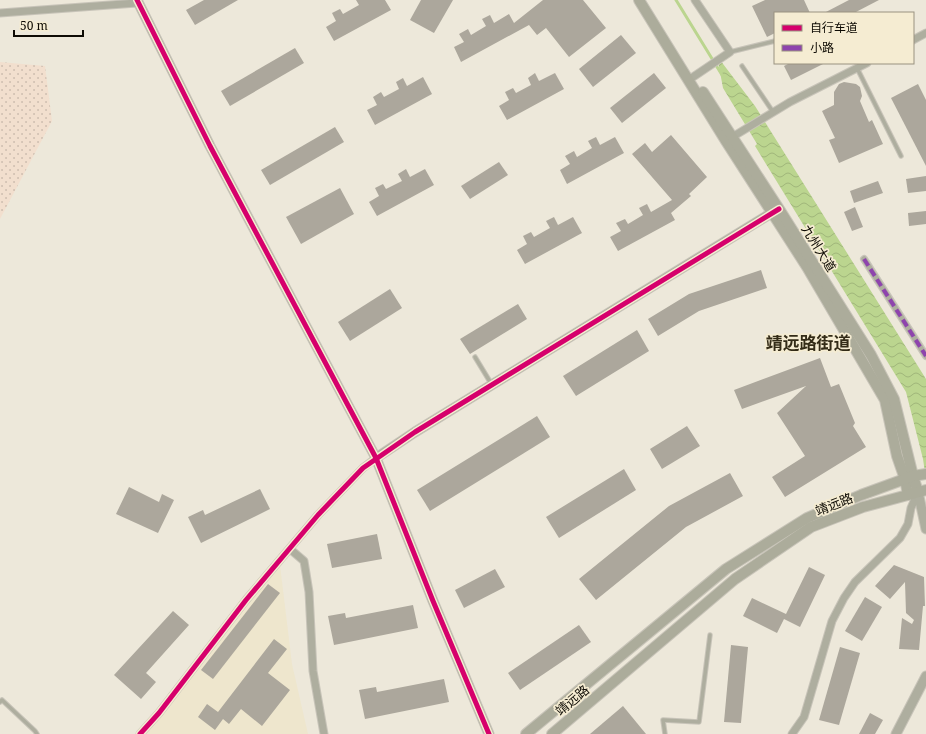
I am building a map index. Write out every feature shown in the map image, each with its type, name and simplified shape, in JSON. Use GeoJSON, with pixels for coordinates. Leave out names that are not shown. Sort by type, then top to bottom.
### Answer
{"type":"FeatureCollection","features":[{"type":"Feature","properties":{"kind":"main road"},"geometry":{"type":"LineString","coordinates":[[639,0],[690,78]]}},
{"type":"Feature","properties":{"kind":"main road","name":"九州大道"},"geometry":{"type":"LineString","coordinates":[[646,0],[690,78],[871,355],[894,399],[916,476],[923,491]]}},
{"type":"Feature","properties":{"kind":"main road"},"geometry":{"type":"LineString","coordinates":[[908,495],[916,476]]}},
{"type":"Feature","properties":{"kind":"main road","name":"靖远路"},"geometry":{"type":"LineString","coordinates":[[526,734],[726,569],[807,518],[861,495],[916,476]]}},
{"type":"Feature","properties":{"kind":"main road","name":"靖远路"},"geometry":{"type":"LineString","coordinates":[[552,734],[735,579],[811,527],[863,507],[923,491]]}},
{"type":"Feature","properties":{"kind":"street"},"geometry":{"type":"LineString","coordinates":[[690,78],[730,52],[695,0]]}},
{"type":"Feature","properties":{"kind":"street"},"geometry":{"type":"LineString","coordinates":[[0,13],[137,1],[210,146],[376,458],[432,601],[489,734]]}},
{"type":"Feature","properties":{"kind":"street"},"geometry":{"type":"LineString","coordinates":[[914,39],[926,33]]}},
{"type":"Feature","properties":{"kind":"street"},"geometry":{"type":"LineString","coordinates":[[730,139],[790,102],[865,64]]}},
{"type":"Feature","properties":{"kind":"street"},"geometry":{"type":"LineString","coordinates":[[140,734],[159,713],[246,600],[318,515],[363,468],[415,432],[776,211]]}},
{"type":"Feature","properties":{"kind":"street"},"geometry":{"type":"LineString","coordinates":[[864,259],[926,356]]}},
{"type":"Feature","properties":{"kind":"street"},"geometry":{"type":"LineString","coordinates":[[792,734],[804,717],[832,622],[844,598],[854,582],[900,538],[908,524],[911,508],[923,491]]}},
{"type":"Feature","properties":{"kind":"street","name":"九州大道"},"geometry":{"type":"LineString","coordinates":[[923,491],[926,530]]}},
{"type":"Feature","properties":{"kind":"street"},"geometry":{"type":"LineString","coordinates":[[290,549],[304,561],[310,592],[313,671],[324,734]]}},
{"type":"Feature","properties":{"kind":"street"},"geometry":{"type":"LineString","coordinates":[[896,734],[926,676]]}},
{"type":"Feature","properties":{"kind":"lane"},"geometry":{"type":"LineString","coordinates":[[730,52],[774,41]]}},
{"type":"Feature","properties":{"kind":"lane"},"geometry":{"type":"LineString","coordinates":[[742,66],[773,112]]}},
{"type":"Feature","properties":{"kind":"lane"},"geometry":{"type":"LineString","coordinates":[[857,68],[901,156]]}},
{"type":"Feature","properties":{"kind":"lane"},"geometry":{"type":"LineString","coordinates":[[475,357],[492,386]]}},
{"type":"Feature","properties":{"kind":"lane"},"geometry":{"type":"LineString","coordinates":[[665,734],[663,720],[699,722],[710,635]]}},
{"type":"Feature","properties":{"kind":"lane"},"geometry":{"type":"LineString","coordinates":[[0,702],[2,700],[35,731],[36,734]]}},
{"type":"Feature","properties":{"kind":"shaded area"},"geometry":{"type":"Polygon","coordinates":[[[0,62],[45,66],[52,121],[0,219],[0,62]]]}},
{"type":"Feature","properties":{"kind":"shaded area"},"geometry":{"type":"Polygon","coordinates":[[[280,565],[292,664],[308,734],[135,734],[280,565]]]}},
{"type":"Feature","properties":{"kind":"water"},"geometry":{"type":"Polygon","coordinates":[[[717,56],[755,106],[926,379],[926,479],[923,459],[906,392],[755,146],[757,144],[723,88],[717,56]]]}},
{"type":"Feature","properties":{"kind":"building"},"geometry":{"type":"Polygon","coordinates":[[[204,0],[238,0],[195,25],[186,10],[204,0]]]}},
{"type":"Feature","properties":{"kind":"building"},"geometry":{"type":"Polygon","coordinates":[[[356,0],[385,0],[391,10],[334,41],[326,27],[336,21],[332,13],[340,9],[343,14],[359,5],[356,0]]]}},
{"type":"Feature","properties":{"kind":"building"},"geometry":{"type":"Polygon","coordinates":[[[421,0],[453,0],[434,33],[410,20],[421,0]]]}},
{"type":"Feature","properties":{"kind":"building"},"geometry":{"type":"Polygon","coordinates":[[[543,0],[583,0],[606,28],[569,57],[546,28],[537,35],[529,25],[461,62],[454,47],[464,42],[459,34],[468,29],[471,35],[486,26],[482,19],[490,15],[494,23],[509,14],[514,23],[543,0]]]}},
{"type":"Feature","properties":{"kind":"building"},"geometry":{"type":"Polygon","coordinates":[[[765,0],[804,0],[810,12],[774,12],[774,34],[767,37],[752,6],[765,0]]]}},
{"type":"Feature","properties":{"kind":"building"},"geometry":{"type":"Polygon","coordinates":[[[849,0],[879,0],[856,12],[826,12],[849,0]]]}},
{"type":"Feature","properties":{"kind":"building"},"geometry":{"type":"Polygon","coordinates":[[[621,35],[636,53],[593,87],[579,69],[621,35]]]}},
{"type":"Feature","properties":{"kind":"building"},"geometry":{"type":"Polygon","coordinates":[[[295,48],[304,63],[230,106],[221,91],[295,48]]]}},
{"type":"Feature","properties":{"kind":"building"},"geometry":{"type":"Polygon","coordinates":[[[788,64],[823,64],[791,80],[784,66],[788,64]]]}},
{"type":"Feature","properties":{"kind":"building"},"geometry":{"type":"Polygon","coordinates":[[[535,73],[539,81],[555,73],[564,89],[507,120],[499,106],[509,100],[505,92],[513,88],[516,93],[531,85],[528,78],[535,73]]]}},
{"type":"Feature","properties":{"kind":"building"},"geometry":{"type":"Polygon","coordinates":[[[654,73],[666,88],[622,123],[610,108],[654,73]]]}},
{"type":"Feature","properties":{"kind":"building"},"geometry":{"type":"Polygon","coordinates":[[[423,77],[432,94],[375,125],[367,110],[377,105],[373,97],[381,92],[384,97],[399,89],[396,82],[403,78],[407,86],[423,77]]]}},
{"type":"Feature","properties":{"kind":"building"},"geometry":{"type":"Polygon","coordinates":[[[844,82],[856,84],[860,87],[862,96],[860,101],[869,122],[872,120],[883,144],[839,163],[829,140],[835,138],[822,111],[834,105],[834,92],[839,84],[844,82]]]}},
{"type":"Feature","properties":{"kind":"building"},"geometry":{"type":"Polygon","coordinates":[[[918,84],[926,100],[926,166],[891,98],[918,84]]]}},
{"type":"Feature","properties":{"kind":"building"},"geometry":{"type":"Polygon","coordinates":[[[335,127],[344,142],[270,185],[261,170],[335,127]]]}},
{"type":"Feature","properties":{"kind":"building"},"geometry":{"type":"Polygon","coordinates":[[[671,135],[707,177],[689,194],[691,196],[671,213],[675,220],[618,251],[610,237],[621,231],[616,223],[625,219],[628,224],[643,215],[639,208],[647,204],[651,212],[672,200],[632,154],[645,143],[652,152],[671,135]]]}},
{"type":"Feature","properties":{"kind":"building"},"geometry":{"type":"Polygon","coordinates":[[[596,137],[600,145],[615,137],[624,153],[567,184],[560,170],[570,164],[565,156],[574,151],[577,157],[592,148],[588,141],[596,137]]]}},
{"type":"Feature","properties":{"kind":"building"},"geometry":{"type":"Polygon","coordinates":[[[499,162],[508,175],[470,199],[461,186],[499,162]]]}},
{"type":"Feature","properties":{"kind":"building"},"geometry":{"type":"Polygon","coordinates":[[[406,169],[410,177],[425,169],[434,185],[377,216],[369,202],[379,196],[375,188],[383,184],[386,189],[402,181],[398,174],[406,169]]]}},
{"type":"Feature","properties":{"kind":"building"},"geometry":{"type":"Polygon","coordinates":[[[926,176],[926,191],[908,193],[906,179],[926,176]]]}},
{"type":"Feature","properties":{"kind":"building"},"geometry":{"type":"Polygon","coordinates":[[[878,181],[883,193],[854,203],[850,191],[878,181]]]}},
{"type":"Feature","properties":{"kind":"building"},"geometry":{"type":"Polygon","coordinates":[[[340,188],[354,214],[301,244],[286,217],[340,188]]]}},
{"type":"Feature","properties":{"kind":"building"},"geometry":{"type":"Polygon","coordinates":[[[855,207],[863,227],[852,231],[844,212],[855,207]]]}},
{"type":"Feature","properties":{"kind":"building"},"geometry":{"type":"Polygon","coordinates":[[[926,211],[926,224],[909,226],[908,213],[926,211]]]}},
{"type":"Feature","properties":{"kind":"building"},"geometry":{"type":"Polygon","coordinates":[[[554,217],[558,225],[573,217],[582,233],[525,264],[517,250],[527,244],[523,236],[531,232],[534,237],[550,228],[546,221],[554,217]]]}},
{"type":"Feature","properties":{"kind":"building"},"geometry":{"type":"Polygon","coordinates":[[[761,270],[767,288],[699,311],[658,336],[648,319],[689,294],[761,270]]]}},
{"type":"Feature","properties":{"kind":"building"},"geometry":{"type":"Polygon","coordinates":[[[390,289],[402,308],[350,341],[338,322],[390,289]]]}},
{"type":"Feature","properties":{"kind":"building"},"geometry":{"type":"Polygon","coordinates":[[[518,304],[527,319],[470,354],[460,339],[518,304]]]}},
{"type":"Feature","properties":{"kind":"building"},"geometry":{"type":"Polygon","coordinates":[[[637,330],[649,351],[576,396],[563,376],[637,330]]]}},
{"type":"Feature","properties":{"kind":"building"},"geometry":{"type":"Polygon","coordinates":[[[820,358],[831,387],[839,384],[855,423],[853,426],[866,447],[785,497],[772,477],[805,456],[777,413],[806,386],[742,409],[734,390],[820,358]]]}},
{"type":"Feature","properties":{"kind":"building"},"geometry":{"type":"Polygon","coordinates":[[[537,416],[550,437],[430,511],[417,490],[537,416]]]}},
{"type":"Feature","properties":{"kind":"building"},"geometry":{"type":"Polygon","coordinates":[[[687,426],[700,446],[662,469],[650,449],[687,426]]]}},
{"type":"Feature","properties":{"kind":"building"},"geometry":{"type":"Polygon","coordinates":[[[624,469],[636,490],[559,538],[546,517],[624,469]]]}},
{"type":"Feature","properties":{"kind":"building"},"geometry":{"type":"Polygon","coordinates":[[[730,473],[743,496],[686,527],[596,600],[579,579],[669,506],[730,473]]]}},
{"type":"Feature","properties":{"kind":"building"},"geometry":{"type":"Polygon","coordinates":[[[129,487],[159,502],[162,494],[174,500],[158,533],[116,514],[129,487]]]}},
{"type":"Feature","properties":{"kind":"building"},"geometry":{"type":"Polygon","coordinates":[[[260,489],[270,509],[201,543],[188,517],[203,510],[205,515],[260,489]]]}},
{"type":"Feature","properties":{"kind":"building"},"geometry":{"type":"Polygon","coordinates":[[[377,534],[382,559],[332,568],[327,544],[377,534]]]}},
{"type":"Feature","properties":{"kind":"building"},"geometry":{"type":"Polygon","coordinates":[[[894,565],[924,577],[925,606],[923,606],[919,650],[899,649],[902,618],[912,624],[914,620],[906,613],[905,582],[890,599],[875,586],[894,565]]]}},
{"type":"Feature","properties":{"kind":"building"},"geometry":{"type":"Polygon","coordinates":[[[809,567],[825,575],[800,627],[784,619],[777,633],[743,616],[752,598],[786,614],[809,567]]]}},
{"type":"Feature","properties":{"kind":"building"},"geometry":{"type":"Polygon","coordinates":[[[495,569],[505,587],[464,608],[455,590],[495,569]]]}},
{"type":"Feature","properties":{"kind":"building"},"geometry":{"type":"Polygon","coordinates":[[[268,584],[280,593],[213,679],[201,670],[268,584]]]}},
{"type":"Feature","properties":{"kind":"building"},"geometry":{"type":"Polygon","coordinates":[[[865,597],[882,607],[862,641],[845,631],[865,597]]]}},
{"type":"Feature","properties":{"kind":"building"},"geometry":{"type":"Polygon","coordinates":[[[413,605],[418,628],[334,645],[328,616],[345,613],[346,618],[413,605]]]}},
{"type":"Feature","properties":{"kind":"building"},"geometry":{"type":"Polygon","coordinates":[[[173,611],[189,625],[146,673],[156,682],[141,699],[114,675],[173,611]]]}},
{"type":"Feature","properties":{"kind":"building"},"geometry":{"type":"Polygon","coordinates":[[[579,625],[591,642],[520,690],[508,673],[579,625]]]}},
{"type":"Feature","properties":{"kind":"building"},"geometry":{"type":"Polygon","coordinates":[[[274,639],[287,649],[268,673],[290,690],[262,726],[241,709],[229,724],[223,719],[215,730],[198,717],[207,704],[218,712],[274,639]]]}},
{"type":"Feature","properties":{"kind":"building"},"geometry":{"type":"Polygon","coordinates":[[[731,645],[748,647],[741,723],[724,722],[731,645]]]}},
{"type":"Feature","properties":{"kind":"building"},"geometry":{"type":"Polygon","coordinates":[[[840,647],[860,653],[839,725],[819,720],[840,647]]]}},
{"type":"Feature","properties":{"kind":"building"},"geometry":{"type":"Polygon","coordinates":[[[444,679],[449,702],[365,719],[359,690],[376,687],[377,692],[444,679]]]}},
{"type":"Feature","properties":{"kind":"building"},"geometry":{"type":"Polygon","coordinates":[[[623,706],[646,734],[590,734],[623,706]]]}},
{"type":"Feature","properties":{"kind":"building"},"geometry":{"type":"Polygon","coordinates":[[[870,713],[883,720],[875,734],[859,734],[870,713]]]}},
{"type":"Feature","properties":{"kind":"waterway"},"geometry":{"type":"LineString","coordinates":[[676,0],[722,75]]}},
{"type":"Feature","properties":{"kind":"marked path"},"geometry":{"type":"LineString","coordinates":[[864,259],[926,356]]}},
{"type":"Feature","properties":{"kind":"cycle path"},"geometry":{"type":"LineString","coordinates":[[137,0],[210,146],[376,458],[433,601],[489,734]]}},
{"type":"Feature","properties":{"kind":"cycle path"},"geometry":{"type":"LineString","coordinates":[[140,734],[159,713],[246,600],[318,515],[363,468],[415,432],[779,209]]}},
{"type":"Feature","properties":{"kind":"district","name":"靖远路街道"},"geometry":{"type":"Point","coordinates":[808,342]}}]}
